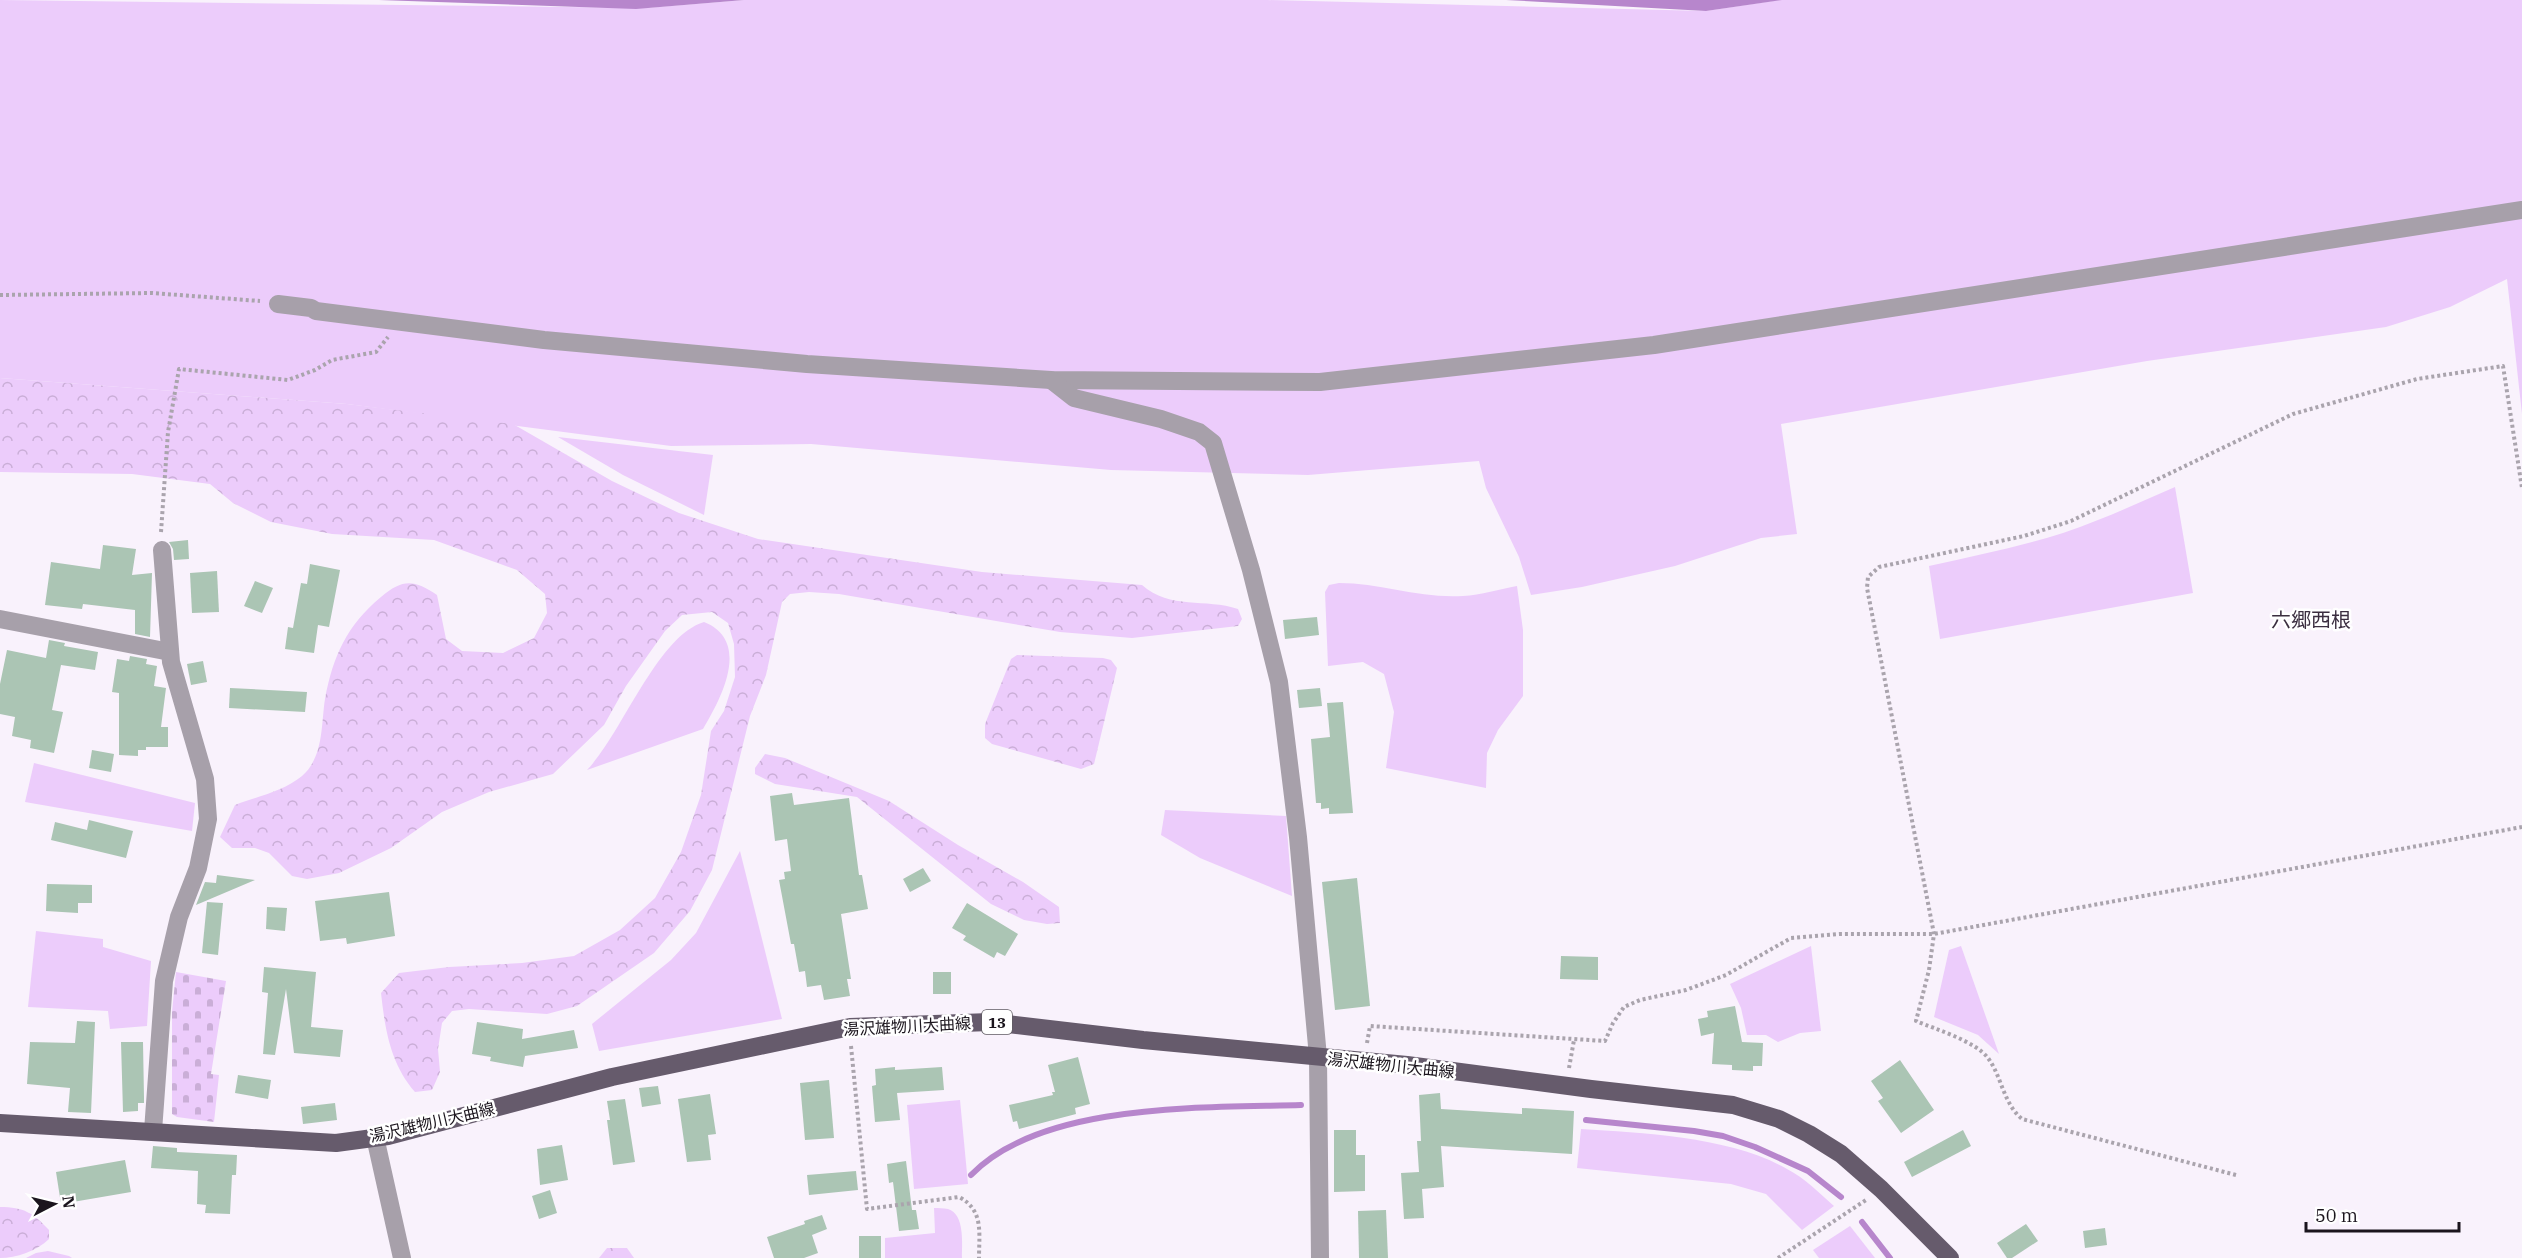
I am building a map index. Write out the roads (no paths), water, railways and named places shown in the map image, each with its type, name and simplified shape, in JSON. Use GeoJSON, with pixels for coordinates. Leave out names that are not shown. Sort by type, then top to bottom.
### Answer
{"type":"FeatureCollection","features":[{"type":"Feature","properties":{"kind":"main road","name":"湯沢雄物川大曲線"},"geometry":{"type":"LineString","coordinates":[[0,1123],[336,1143],[375,1137],[612,1077],[849,1027],[990,1022],[1364,1061],[1732,1105],[1779,1119],[1841,1154],[1881,1189],[1950,1258]]}},
{"type":"Feature","properties":{"kind":"street"},"geometry":{"type":"LineString","coordinates":[[278,303],[399,322],[681,354],[1051,380],[1320,382],[1654,345],[2522,210]]}},
{"type":"Feature","properties":{"kind":"street"},"geometry":{"type":"LineString","coordinates":[[1051,380],[1074,398],[1161,419],[1199,432],[1213,443],[1251,570],[1279,682],[1298,837],[1318,1057],[1320,1258]]}},
{"type":"Feature","properties":{"kind":"street"},"geometry":{"type":"LineString","coordinates":[[153,1131],[164,981],[179,917],[198,868],[208,819],[205,779],[194,733],[178,692],[170,652],[162,550]]}},
{"type":"Feature","properties":{"kind":"street"},"geometry":{"type":"LineString","coordinates":[[0,619],[170,652]]}},
{"type":"Feature","properties":{"kind":"street"},"geometry":{"type":"LineString","coordinates":[[375,1137],[402,1258]]}},
{"type":"Feature","properties":{"kind":"waterway"},"geometry":{"type":"LineString","coordinates":[[971,1175],[1002,1151],[1039,1134],[1081,1122],[1173,1109],[1301,1105]]}},
{"type":"Feature","properties":{"kind":"waterway"},"geometry":{"type":"LineString","coordinates":[[1586,1120],[1723,1136],[1755,1147],[1808,1171],[1841,1197]]}},
{"type":"Feature","properties":{"kind":"waterway"},"geometry":{"type":"LineString","coordinates":[[1862,1222],[1890,1258]]}},
{"type":"Feature","properties":{"kind":"district","name":"六郷西根"},"geometry":{"type":"Point","coordinates":[2311,619]}}]}
